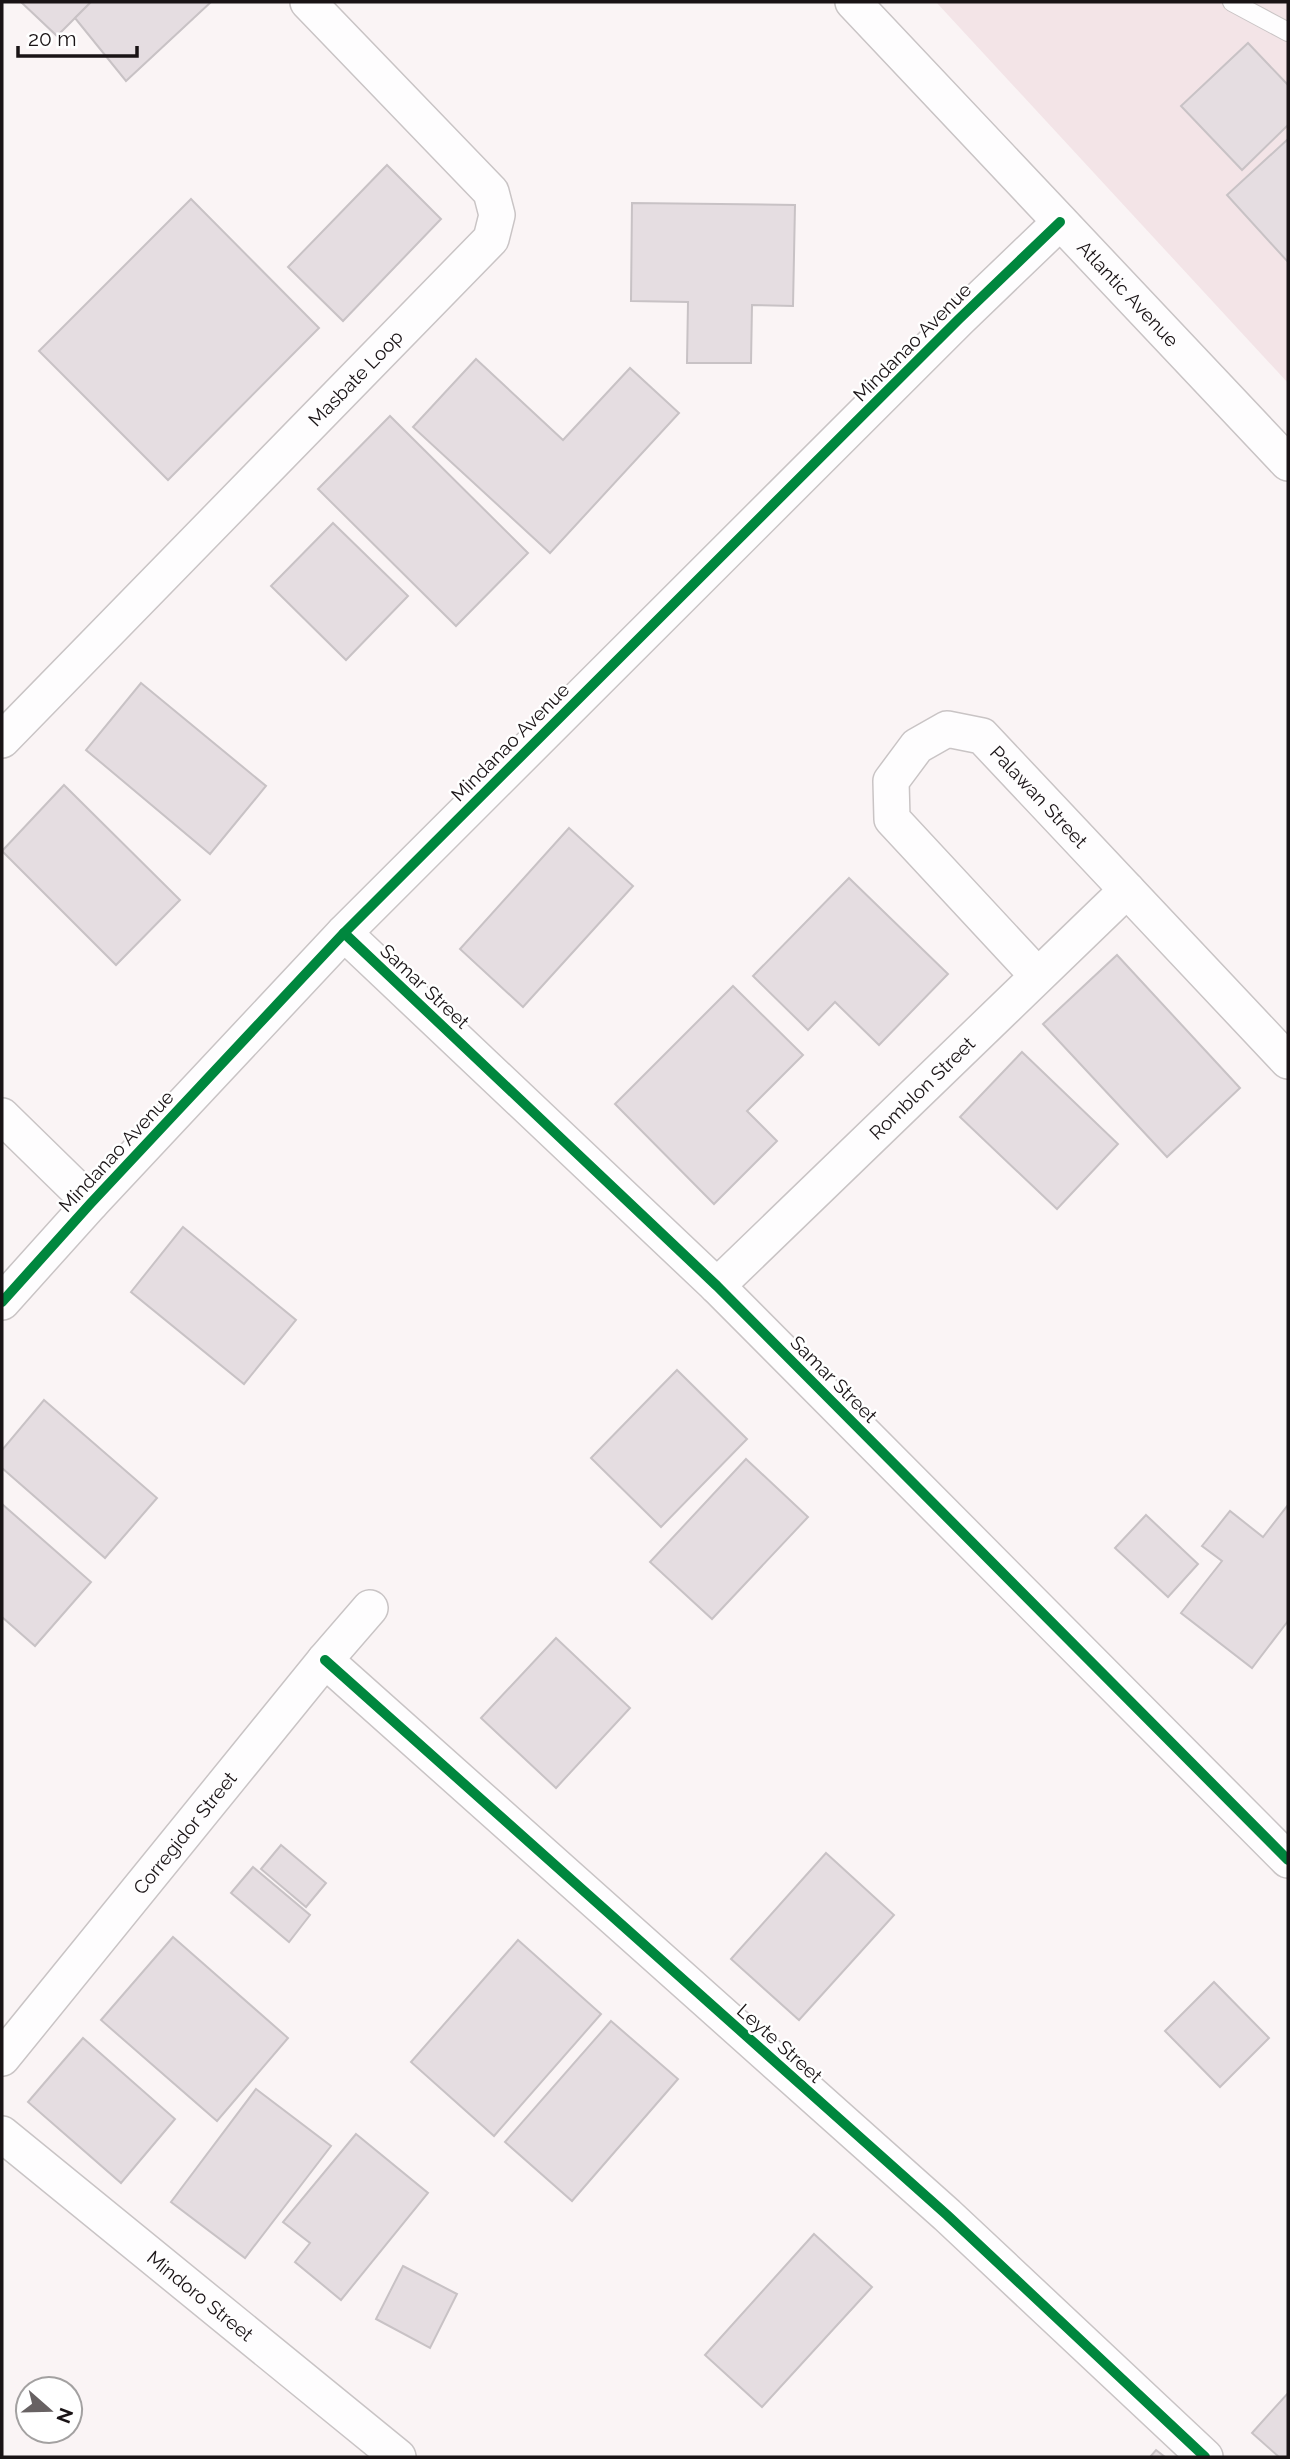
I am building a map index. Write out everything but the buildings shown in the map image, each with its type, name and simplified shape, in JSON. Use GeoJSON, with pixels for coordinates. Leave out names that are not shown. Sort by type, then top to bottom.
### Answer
{"type":"FeatureCollection","features":[{"type":"Feature","properties":{"kind":"street","name":"Masbate Loop"},"geometry":{"type":"LineString","coordinates":[[2,740],[491,239],[497,215],[491,192],[308,2]]}},
{"type":"Feature","properties":{"kind":"street","name":"Atlantic Avenue"},"geometry":{"type":"LineString","coordinates":[[853,2],[1288,463]]}},
{"type":"Feature","properties":{"kind":"street","name":"Mindanao Avenue"},"geometry":{"type":"LineString","coordinates":[[2,1302],[344,933],[949,329],[1060,222]]}},
{"type":"Feature","properties":{"kind":"street","name":"Palawan Street"},"geometry":{"type":"LineString","coordinates":[[1037,975],[892,819],[891,781],[917,746],[947,729],[982,736],[1288,1061]]}},
{"type":"Feature","properties":{"kind":"street","name":"Romblon Street"},"geometry":{"type":"LineString","coordinates":[[717,1286],[1127,890]]}},
{"type":"Feature","properties":{"kind":"street","name":"Samar Street"},"geometry":{"type":"LineString","coordinates":[[344,933],[717,1286],[1288,1860]]}},
{"type":"Feature","properties":{"kind":"street"},"geometry":{"type":"LineString","coordinates":[[2,1116],[91,1203]]}},
{"type":"Feature","properties":{"kind":"street","name":"Corregidor Street"},"geometry":{"type":"LineString","coordinates":[[2,2058],[370,1608]]}},
{"type":"Feature","properties":{"kind":"street","name":"Leyte Street"},"geometry":{"type":"LineString","coordinates":[[325,1660],[947,2215],[1205,2457]]}},
{"type":"Feature","properties":{"kind":"street","name":"Mindoro Street"},"geometry":{"type":"LineString","coordinates":[[2,2134],[398,2457]]}},
{"type":"Feature","properties":{"kind":"lane"},"geometry":{"type":"LineString","coordinates":[[1232,2],[1288,32]]}},
{"type":"Feature","properties":{"kind":"shaded area"},"geometry":{"type":"Polygon","coordinates":[[[936,2],[1288,2],[1288,383],[936,2]]]}},
{"type":"Feature","properties":{"kind":"cycle path"},"geometry":{"type":"LineString","coordinates":[[2,1302],[344,933],[959,319],[1060,222]]}},
{"type":"Feature","properties":{"kind":"cycle path"},"geometry":{"type":"LineString","coordinates":[[344,933],[717,1286],[1288,1860]]}},
{"type":"Feature","properties":{"kind":"cycle path"},"geometry":{"type":"LineString","coordinates":[[325,1660],[947,2215],[1205,2457]]}}]}
